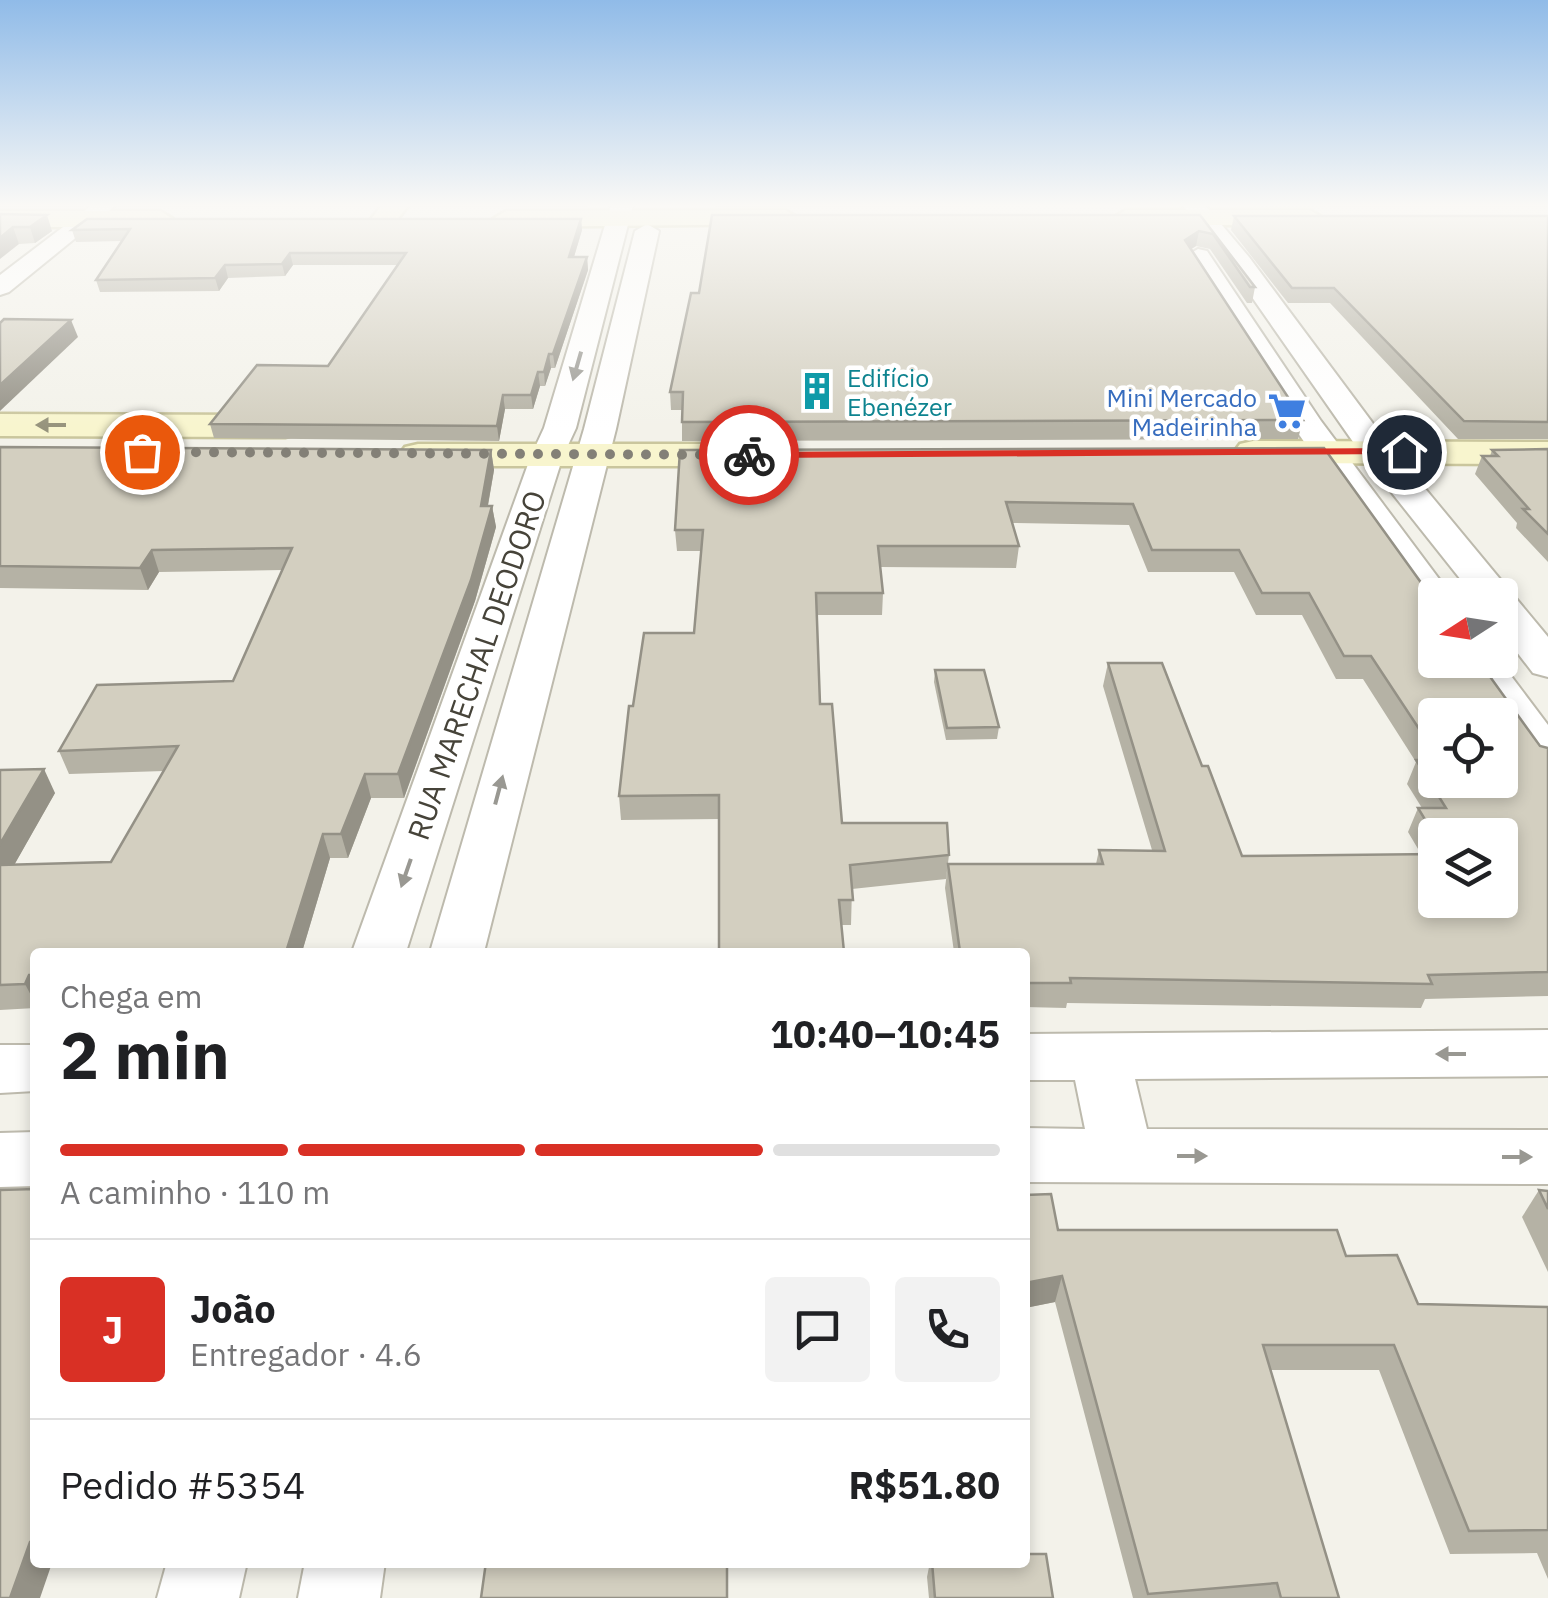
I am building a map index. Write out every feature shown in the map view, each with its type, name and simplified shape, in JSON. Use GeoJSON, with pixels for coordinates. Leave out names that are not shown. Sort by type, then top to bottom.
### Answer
{"type":"FeatureCollection","features":[{"type":"Feature","properties":{"kind":"street","name":"RUA MARECHAL DEODORO"},"geometry":{"type":"LineString","coordinates":[[458,948],[595,442],[611,307],[618,280]]}},
{"type":"Feature","properties":{"kind":"street"},"geometry":{"type":"LineString","coordinates":[[1214,280],[1318,439],[1419,578]]}},
{"type":"Feature","properties":{"kind":"street"},"geometry":{"type":"LineString","coordinates":[[1253,280],[1369,438],[1479,578]]}},
{"type":"Feature","properties":{"kind":"street","name":"RUA MARECHAL DEODORO"},"geometry":{"type":"LineString","coordinates":[[379,948],[553,442],[611,307]]}},
{"type":"Feature","properties":{"kind":"street"},"geometry":{"type":"LineString","coordinates":[[1264,357],[1310,358]]}},
{"type":"Feature","properties":{"kind":"street"},"geometry":{"type":"LineString","coordinates":[[0,425],[222,440]]}},
{"type":"Feature","properties":{"kind":"street"},"geometry":{"type":"LineString","coordinates":[[1222,439],[1369,438],[1548,427]]}},
{"type":"Feature","properties":{"kind":"street"},"geometry":{"type":"LineString","coordinates":[[1369,438],[1548,453]]}},
{"type":"Feature","properties":{"kind":"street"},"geometry":{"type":"LineString","coordinates":[[0,451],[222,440],[320,440]]}},
{"type":"Feature","properties":{"kind":"street"},"geometry":{"type":"LineString","coordinates":[[398,441],[775,446]]}},
{"type":"Feature","properties":{"kind":"street"},"geometry":{"type":"LineString","coordinates":[[512,560],[563,560]]}},
{"type":"Feature","properties":{"kind":"street"},"geometry":{"type":"LineString","coordinates":[[1518,626],[1548,664]]}},
{"type":"Feature","properties":{"kind":"street"},"geometry":{"type":"LineString","coordinates":[[1491,678],[1548,757]]}},
{"type":"Feature","properties":{"kind":"street"},"geometry":{"type":"LineString","coordinates":[[468,692],[525,692]]}},
{"type":"Feature","properties":{"kind":"street"},"geometry":{"type":"LineString","coordinates":[[1030,1058],[1548,1053]]}},
{"type":"Feature","properties":{"kind":"street"},"geometry":{"type":"LineString","coordinates":[[1100,1057],[1122,1156]]}},
{"type":"Feature","properties":{"kind":"street"},"geometry":{"type":"LineString","coordinates":[[1030,1155],[1548,1157]]}},
{"type":"Feature","properties":{"kind":"street"},"geometry":{"type":"LineString","coordinates":[[0,1160],[30,1159]]}},
{"type":"Feature","properties":{"kind":"street"},"geometry":{"type":"LineString","coordinates":[[198,1598],[205,1568]]}},
{"type":"Feature","properties":{"kind":"street"},"geometry":{"type":"LineString","coordinates":[[339,1598],[344,1568]]}},
{"type":"Feature","properties":{"kind":"building"},"geometry":{"type":"Polygon","coordinates":[[[388,280],[579,280],[544,372],[538,372],[531,395],[503,395],[497,426],[210,424],[257,365],[328,366],[388,280]]]}},
{"type":"Feature","properties":{"kind":"building"},"geometry":{"type":"Polygon","coordinates":[[[701,280],[1211,280],[1303,420],[682,422],[683,392],[670,392],[691,293],[699,293],[701,280]]]}},
{"type":"Feature","properties":{"kind":"building"},"geometry":{"type":"Polygon","coordinates":[[[1285,280],[1548,280],[1548,422],[1464,421],[1334,288],[1292,288],[1285,280]]]}},
{"type":"Feature","properties":{"kind":"building"},"geometry":{"type":"Polygon","coordinates":[[[4,319],[71,320],[0,385],[0,323],[4,319]]]}},
{"type":"Feature","properties":{"kind":"building"},"geometry":{"type":"Polygon","coordinates":[[[0,447],[491,450],[481,506],[492,506],[471,580],[398,774],[365,774],[341,834],[323,834],[287,948],[30,948],[30,975],[25,984],[0,985],[0,865],[111,862],[178,746],[59,751],[97,685],[233,681],[292,548],[152,550],[140,568],[0,566],[0,447]]]}},
{"type":"Feature","properties":{"kind":"building"},"geometry":{"type":"Polygon","coordinates":[[[1324,448],[1418,578],[1418,678],[1491,678],[1505,698],[1418,698],[1418,727],[1371,656],[1344,656],[1309,593],[1262,593],[1239,550],[1152,550],[1133,504],[1006,502],[1019,546],[878,546],[883,593],[816,593],[820,704],[832,704],[842,823],[947,823],[949,855],[850,865],[853,900],[839,900],[844,948],[719,948],[719,795],[619,796],[629,706],[633,706],[644,633],[694,633],[703,530],[675,530],[680,450],[1324,448]]]}},
{"type":"Feature","properties":{"kind":"building"},"geometry":{"type":"Polygon","coordinates":[[[1548,449],[1548,534],[1482,456],[1498,456],[1492,450],[1548,449]]]}},
{"type":"Feature","properties":{"kind":"building"},"geometry":{"type":"Polygon","coordinates":[[[1108,663],[1162,663],[1202,766],[1208,766],[1242,856],[1418,854],[1418,918],[1518,918],[1518,818],[1424,818],[1418,808],[1446,808],[1440,798],[1518,798],[1518,715],[1540,746],[1548,748],[1548,972],[1428,975],[1432,984],[1070,978],[1071,983],[1030,983],[1030,948],[959,948],[948,864],[1103,864],[1099,850],[1165,851],[1108,663]]]}},
{"type":"Feature","properties":{"kind":"building"},"geometry":{"type":"Polygon","coordinates":[[[935,670],[984,670],[999,727],[947,728],[935,670]]]}},
{"type":"Feature","properties":{"kind":"building"},"geometry":{"type":"Polygon","coordinates":[[[44,769],[0,844],[0,770],[44,769]]]}},
{"type":"Feature","properties":{"kind":"building"},"geometry":{"type":"Polygon","coordinates":[[[30,1189],[30,1542],[10,1598],[0,1598],[0,1190],[30,1189]]]}},
{"type":"Feature","properties":{"kind":"building"},"geometry":{"type":"Polygon","coordinates":[[[1539,1190],[1548,1191],[1548,1209],[1539,1190]]]}},
{"type":"Feature","properties":{"kind":"building"},"geometry":{"type":"Polygon","coordinates":[[[1051,1194],[1058,1230],[1337,1230],[1346,1256],[1397,1255],[1418,1304],[1548,1307],[1548,1530],[1469,1531],[1394,1345],[1263,1345],[1339,1598],[1281,1598],[1277,1583],[1148,1594],[1062,1276],[1030,1282],[1030,1195],[1051,1194]]]}},
{"type":"Feature","properties":{"kind":"building"},"geometry":{"type":"Polygon","coordinates":[[[1030,1554],[1046,1554],[1053,1598],[935,1598],[932,1568],[1030,1568],[1030,1554]]]}},
{"type":"Feature","properties":{"kind":"building"},"geometry":{"type":"Polygon","coordinates":[[[485,1568],[727,1568],[727,1598],[481,1598],[485,1568]]]}},
{"type":"Feature","properties":{"kind":"way so far"},"geometry":{"type":"LineString","coordinates":[[142,452],[749,455]]}},
{"type":"Feature","properties":{"kind":"place","name":"Edifício Ebenézer"},"geometry":{"type":"Point","coordinates":[817,391]}},
{"type":"Feature","properties":{"kind":"place","name":"Mini Mercado Madeirinha"},"geometry":{"type":"Point","coordinates":[1287,411]}},
{"type":"Feature","properties":{"kind":"route"},"geometry":{"type":"LineString","coordinates":[[749,455],[1404,452]]}}]}
